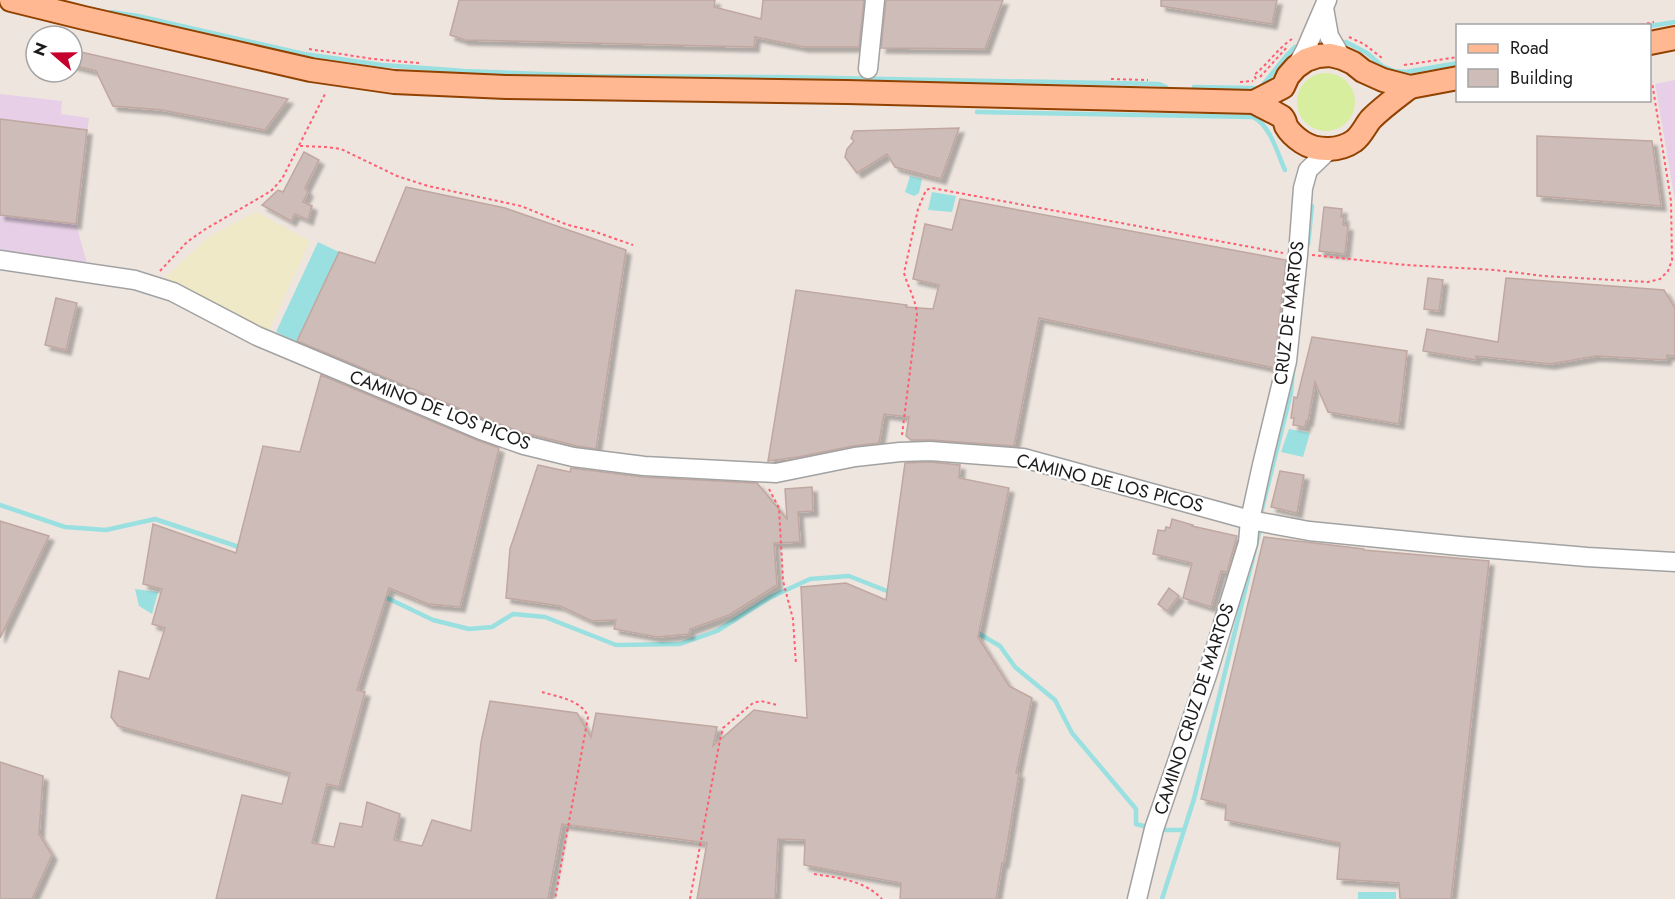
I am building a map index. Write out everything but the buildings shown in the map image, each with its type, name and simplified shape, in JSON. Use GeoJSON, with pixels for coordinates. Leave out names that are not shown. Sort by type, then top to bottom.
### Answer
{"type":"FeatureCollection","features":[{"type":"Feature","properties":{"kind":"main road"},"geometry":{"type":"LineString","coordinates":[[11,0],[311,70],[394,82],[506,87],[847,92],[1254,102],[1282,117],[1287,128],[1305,144],[1330,149],[1343,147],[1354,141],[1364,131],[1370,120],[1374,103],[1371,87],[1363,71]]}},
{"type":"Feature","properties":{"kind":"main road"},"geometry":{"type":"LineString","coordinates":[[1651,43],[1675,38]]}},
{"type":"Feature","properties":{"kind":"main road"},"geometry":{"type":"LineString","coordinates":[[1254,102],[1283,87],[1288,76],[1296,67],[1318,56],[1330,55],[1342,58],[1383,80],[1410,87],[1456,78]]}},
{"type":"Feature","properties":{"kind":"main road"},"geometry":{"type":"LineString","coordinates":[[1370,120],[1410,87]]}},
{"type":"Feature","properties":{"kind":"street"},"geometry":{"type":"LineString","coordinates":[[868,69],[875,0]]}},
{"type":"Feature","properties":{"kind":"street"},"geometry":{"type":"LineString","coordinates":[[1296,67],[1318,34],[1325,4]]}},
{"type":"Feature","properties":{"kind":"street"},"geometry":{"type":"LineString","coordinates":[[1318,34],[1342,58]]}},
{"type":"Feature","properties":{"kind":"street"},"geometry":{"type":"LineString","coordinates":[[1282,117],[1280,101],[1283,87]]}},
{"type":"Feature","properties":{"kind":"street"},"geometry":{"type":"LineString","coordinates":[[1295,137],[1303,188]]}},
{"type":"Feature","properties":{"kind":"street","name":"CRUZ DE MARTOS"},"geometry":{"type":"LineString","coordinates":[[1258,521],[1306,255],[1303,188],[1308,170],[1330,149]]}},
{"type":"Feature","properties":{"kind":"street","name":"CAMINO DE LOS PICOS"},"geometry":{"type":"LineString","coordinates":[[0,260],[135,280],[173,292],[267,340],[481,430],[573,457],[644,466],[776,473],[855,457],[900,452],[930,451],[1023,458],[1258,521],[1309,531],[1587,557],[1675,562]]}},
{"type":"Feature","properties":{"kind":"street","name":"CAMINO CRUZ DE MARTOS"},"geometry":{"type":"LineString","coordinates":[[1137,899],[1154,829],[1207,675],[1248,543],[1258,521]]}},
{"type":"Feature","properties":{"kind":"path"},"geometry":{"type":"LineString","coordinates":[[1254,102],[1258,85],[1254,75],[1286,43],[1311,28],[1318,34]]}},
{"type":"Feature","properties":{"kind":"path"},"geometry":{"type":"LineString","coordinates":[[1236,82],[1256,80],[1290,44],[1318,34],[1352,38],[1386,61]]}},
{"type":"Feature","properties":{"kind":"path"},"geometry":{"type":"LineString","coordinates":[[308,49],[373,59],[420,63]]}},
{"type":"Feature","properties":{"kind":"path"},"geometry":{"type":"LineString","coordinates":[[1401,65],[1456,57]]}},
{"type":"Feature","properties":{"kind":"path"},"geometry":{"type":"LineString","coordinates":[[147,284],[187,242],[271,191],[282,179],[334,73]]}},
{"type":"Feature","properties":{"kind":"path"},"geometry":{"type":"LineString","coordinates":[[1106,79],[1152,80]]}},
{"type":"Feature","properties":{"kind":"path"},"geometry":{"type":"LineString","coordinates":[[900,452],[917,315],[916,302],[904,273],[918,208],[926,190],[932,188],[1306,255],[1544,276],[1647,282],[1659,279],[1668,271],[1672,261],[1671,201],[1652,82]]}},
{"type":"Feature","properties":{"kind":"path"},"geometry":{"type":"LineString","coordinates":[[300,146],[341,149],[397,177],[521,206],[568,225],[633,245]]}},
{"type":"Feature","properties":{"kind":"path"},"geometry":{"type":"LineString","coordinates":[[1671,201],[1675,198]]}},
{"type":"Feature","properties":{"kind":"path"},"geometry":{"type":"LineString","coordinates":[[757,472],[773,494],[779,508],[783,581],[793,619],[796,665]]}},
{"type":"Feature","properties":{"kind":"path"},"geometry":{"type":"LineString","coordinates":[[542,692],[578,704],[586,711],[588,717],[555,899]]}},
{"type":"Feature","properties":{"kind":"path"},"geometry":{"type":"LineString","coordinates":[[690,899],[723,728],[753,703],[761,701],[777,705]]}},
{"type":"Feature","properties":{"kind":"path"},"geometry":{"type":"LineString","coordinates":[[814,874],[853,881],[882,899]]}},
{"type":"Feature","properties":{"kind":"shaded area"},"geometry":{"type":"Polygon","coordinates":[[[1675,80],[1675,201],[1655,84],[1675,80]]]}},
{"type":"Feature","properties":{"kind":"shaded area"},"geometry":{"type":"Polygon","coordinates":[[[0,94],[62,101],[61,114],[89,118],[76,224],[87,263],[0,254],[0,94]]]}},
{"type":"Feature","properties":{"kind":"shaded area"},"geometry":{"type":"Polygon","coordinates":[[[256,212],[310,241],[268,333],[165,277],[210,236],[256,212]]]}},
{"type":"Feature","properties":{"kind":"green space"},"geometry":{"type":"Polygon","coordinates":[[[1326,73],[1337,75],[1350,86],[1355,102],[1353,113],[1342,126],[1326,131],[1315,129],[1302,118],[1297,102],[1299,91],[1310,78],[1326,73]]]}},
{"type":"Feature","properties":{"kind":"water"},"geometry":{"type":"Polygon","coordinates":[[[910,176],[922,179],[919,193],[914,196],[905,192],[910,176]]]}},
{"type":"Feature","properties":{"kind":"water"},"geometry":{"type":"Polygon","coordinates":[[[932,192],[956,196],[952,212],[928,210],[932,192]]]}},
{"type":"Feature","properties":{"kind":"water"},"geometry":{"type":"Polygon","coordinates":[[[318,242],[339,252],[296,342],[276,332],[318,242]]]}},
{"type":"Feature","properties":{"kind":"water"},"geometry":{"type":"Polygon","coordinates":[[[1289,429],[1310,433],[1303,457],[1281,452],[1289,429]]]}},
{"type":"Feature","properties":{"kind":"water"},"geometry":{"type":"Polygon","coordinates":[[[135,589],[158,592],[152,614],[139,606],[135,589]]]}},
{"type":"Feature","properties":{"kind":"water"},"geometry":{"type":"Polygon","coordinates":[[[1358,892],[1396,892],[1396,899],[1358,899],[1358,892]]]}},
{"type":"Feature","properties":{"kind":"waterway"},"geometry":{"type":"LineString","coordinates":[[111,12],[138,16],[304,54],[382,65],[465,71],[595,76],[1159,84],[1166,87]]}},
{"type":"Feature","properties":{"kind":"waterway"},"geometry":{"type":"LineString","coordinates":[[1651,26],[1675,22]]}},
{"type":"Feature","properties":{"kind":"waterway"},"geometry":{"type":"LineString","coordinates":[[1346,42],[1367,53],[1382,66],[1394,71],[1406,72],[1456,63]]}},
{"type":"Feature","properties":{"kind":"waterway"},"geometry":{"type":"LineString","coordinates":[[1262,86],[1295,47]]}},
{"type":"Feature","properties":{"kind":"waterway"},"geometry":{"type":"LineString","coordinates":[[1194,87],[1253,88]]}},
{"type":"Feature","properties":{"kind":"waterway"},"geometry":{"type":"LineString","coordinates":[[977,112],[1253,117],[1269,133],[1285,170]]}},
{"type":"Feature","properties":{"kind":"waterway"},"geometry":{"type":"LineString","coordinates":[[1308,245],[1312,206]]}},
{"type":"Feature","properties":{"kind":"waterway"},"geometry":{"type":"LineString","coordinates":[[1262,517],[1262,509],[1291,393],[1293,370]]}},
{"type":"Feature","properties":{"kind":"waterway"},"geometry":{"type":"LineString","coordinates":[[0,505],[65,527],[106,530],[155,519],[242,548]]}},
{"type":"Feature","properties":{"kind":"waterway"},"geometry":{"type":"LineString","coordinates":[[1162,899],[1194,799],[1261,525]]}},
{"type":"Feature","properties":{"kind":"waterway"},"geometry":{"type":"LineString","coordinates":[[381,595],[433,620],[469,629],[492,627],[513,614],[545,617],[616,645],[680,644],[717,631],[771,597],[810,579],[849,576],[892,593]]}},
{"type":"Feature","properties":{"kind":"waterway"},"geometry":{"type":"LineString","coordinates":[[976,632],[1000,646],[1015,667],[1055,700],[1072,733],[1136,809],[1136,824],[1147,827]]}},
{"type":"Feature","properties":{"kind":"waterway"},"geometry":{"type":"LineString","coordinates":[[1160,830],[1184,830]]}}]}
